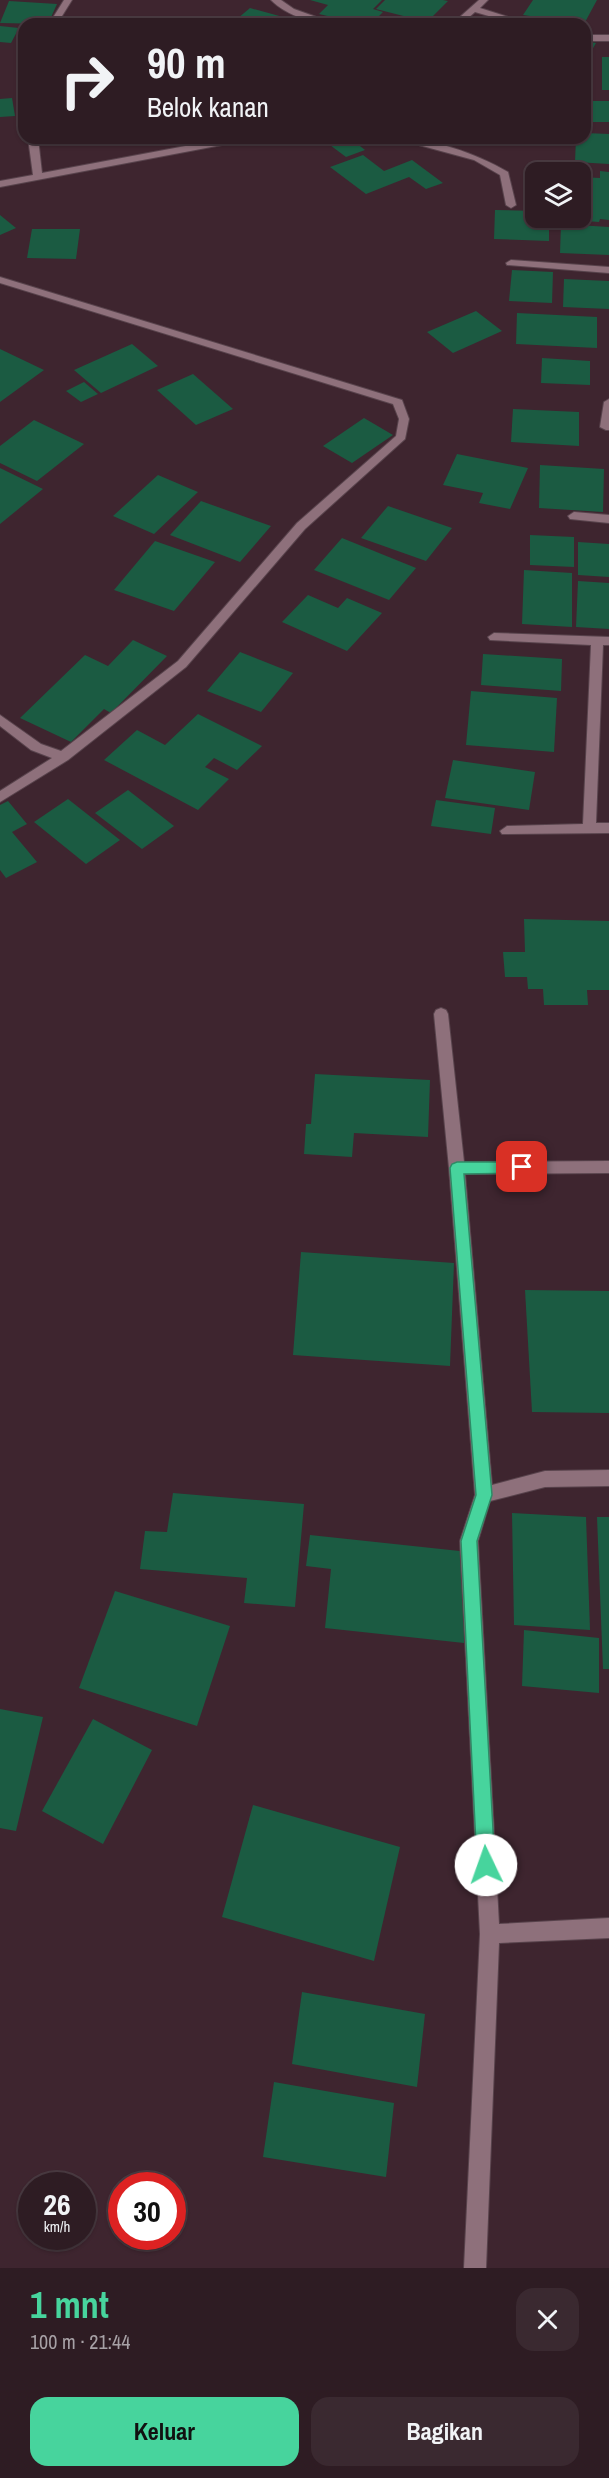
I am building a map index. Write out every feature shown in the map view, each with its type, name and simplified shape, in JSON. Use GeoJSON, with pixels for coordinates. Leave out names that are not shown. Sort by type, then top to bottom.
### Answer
{"type":"FeatureCollection","features":[{"type":"Feature","properties":{"kind":"street"},"geometry":{"type":"LineString","coordinates":[[57,18],[68,0]]}},
{"type":"Feature","properties":{"kind":"street"},"geometry":{"type":"LineString","coordinates":[[274,0],[291,11],[313,18]]}},
{"type":"Feature","properties":{"kind":"street"},"geometry":{"type":"LineString","coordinates":[[462,18],[484,0]]}},
{"type":"Feature","properties":{"kind":"street"},"geometry":{"type":"LineString","coordinates":[[472,9],[504,18]]}},
{"type":"Feature","properties":{"kind":"street"},"geometry":{"type":"LineString","coordinates":[[591,38],[609,38]]}},
{"type":"Feature","properties":{"kind":"street"},"geometry":{"type":"LineString","coordinates":[[34,144],[38,176]]}},
{"type":"Feature","properties":{"kind":"street"},"geometry":{"type":"LineString","coordinates":[[0,184],[211,144]]}},
{"type":"Feature","properties":{"kind":"street"},"geometry":{"type":"LineString","coordinates":[[422,144],[477,158],[505,174],[511,205]]}},
{"type":"Feature","properties":{"kind":"street"},"geometry":{"type":"LineString","coordinates":[[511,263],[609,270]]}},
{"type":"Feature","properties":{"kind":"street"},"geometry":{"type":"LineString","coordinates":[[0,280],[398,402],[404,418],[400,437],[300,526],[182,664],[63,757],[0,797]]}},
{"type":"Feature","properties":{"kind":"street"},"geometry":{"type":"LineString","coordinates":[[606,428],[609,402]]}},
{"type":"Feature","properties":{"kind":"street"},"geometry":{"type":"LineString","coordinates":[[574,516],[609,519]]}},
{"type":"Feature","properties":{"kind":"street"},"geometry":{"type":"LineString","coordinates":[[494,637],[603,640],[589,829]]}},
{"type":"Feature","properties":{"kind":"street"},"geometry":{"type":"LineString","coordinates":[[0,718],[36,747],[63,757]]}},
{"type":"Feature","properties":{"kind":"street"},"geometry":{"type":"LineString","coordinates":[[507,831],[609,828]]}},
{"type":"Feature","properties":{"kind":"street"},"geometry":{"type":"LineString","coordinates":[[441,1014],[457,1168],[484,1495],[469,1541],[490,1934],[475,2268]]}},
{"type":"Feature","properties":{"kind":"street"},"geometry":{"type":"LineString","coordinates":[[457,1168],[609,1167]]}},
{"type":"Feature","properties":{"kind":"street"},"geometry":{"type":"LineString","coordinates":[[484,1495],[545,1479],[609,1478]]}},
{"type":"Feature","properties":{"kind":"street"},"geometry":{"type":"LineString","coordinates":[[490,1934],[609,1928]]}},
{"type":"Feature","properties":{"kind":"building"},"geometry":{"type":"Polygon","coordinates":[[[310,0],[382,0],[373,9],[383,12],[377,18],[336,18],[319,14],[328,5],[310,0]]]}},
{"type":"Feature","properties":{"kind":"building"},"geometry":{"type":"Polygon","coordinates":[[[385,0],[448,1],[431,18],[411,18],[376,9],[385,0]]]}},
{"type":"Feature","properties":{"kind":"building"},"geometry":{"type":"Polygon","coordinates":[[[533,0],[597,0],[587,18],[543,18],[523,15],[533,0]]]}},
{"type":"Feature","properties":{"kind":"building"},"geometry":{"type":"Polygon","coordinates":[[[9,1],[57,4],[51,18],[18,18],[18,23],[0,23],[9,1]]]}},
{"type":"Feature","properties":{"kind":"building"},"geometry":{"type":"Polygon","coordinates":[[[250,8],[283,17],[282,18],[238,18],[250,8]]]}},
{"type":"Feature","properties":{"kind":"building"},"geometry":{"type":"Polygon","coordinates":[[[0,26],[18,28],[11,43],[0,42],[0,26]]]}},
{"type":"Feature","properties":{"kind":"building"},"geometry":{"type":"Polygon","coordinates":[[[591,42],[596,43],[591,52],[591,42]]]}},
{"type":"Feature","properties":{"kind":"building"},"geometry":{"type":"Polygon","coordinates":[[[602,57],[609,57],[609,90],[602,90],[602,57]]]}},
{"type":"Feature","properties":{"kind":"building"},"geometry":{"type":"Polygon","coordinates":[[[12,98],[15,116],[0,117],[0,99],[12,98]]]}},
{"type":"Feature","properties":{"kind":"building"},"geometry":{"type":"Polygon","coordinates":[[[591,101],[609,101],[609,122],[591,122],[591,101]]]}},
{"type":"Feature","properties":{"kind":"building"},"geometry":{"type":"Polygon","coordinates":[[[591,133],[609,134],[609,164],[575,162],[576,144],[591,144],[591,133]]]}},
{"type":"Feature","properties":{"kind":"building"},"geometry":{"type":"Polygon","coordinates":[[[329,144],[358,144],[365,150],[346,157],[329,144]]]}},
{"type":"Feature","properties":{"kind":"building"},"geometry":{"type":"Polygon","coordinates":[[[363,155],[384,171],[412,160],[443,183],[426,189],[409,177],[366,194],[330,167],[363,155]]]}},
{"type":"Feature","properties":{"kind":"building"},"geometry":{"type":"Polygon","coordinates":[[[600,171],[609,172],[609,220],[591,221],[591,178],[600,178],[600,171]]]}},
{"type":"Feature","properties":{"kind":"building"},"geometry":{"type":"Polygon","coordinates":[[[495,210],[525,211],[525,228],[549,228],[549,241],[494,239],[495,210]]]}},
{"type":"Feature","properties":{"kind":"building"},"geometry":{"type":"Polygon","coordinates":[[[0,215],[16,228],[0,235],[0,215]]]}},
{"type":"Feature","properties":{"kind":"building"},"geometry":{"type":"Polygon","coordinates":[[[609,227],[609,255],[560,253],[561,228],[609,227]]]}},
{"type":"Feature","properties":{"kind":"building"},"geometry":{"type":"Polygon","coordinates":[[[32,229],[80,229],[76,259],[27,258],[32,229]]]}},
{"type":"Feature","properties":{"kind":"building"},"geometry":{"type":"Polygon","coordinates":[[[512,270],[553,272],[552,303],[509,301],[512,270]]]}},
{"type":"Feature","properties":{"kind":"building"},"geometry":{"type":"Polygon","coordinates":[[[564,279],[609,281],[609,309],[563,307],[564,279]]]}},
{"type":"Feature","properties":{"kind":"building"},"geometry":{"type":"Polygon","coordinates":[[[476,311],[502,331],[453,353],[427,332],[476,311]]]}},
{"type":"Feature","properties":{"kind":"building"},"geometry":{"type":"Polygon","coordinates":[[[517,313],[597,317],[597,348],[516,344],[517,313]]]}},
{"type":"Feature","properties":{"kind":"building"},"geometry":{"type":"Polygon","coordinates":[[[132,344],[158,366],[101,393],[74,370],[132,344]]]}},
{"type":"Feature","properties":{"kind":"building"},"geometry":{"type":"Polygon","coordinates":[[[0,349],[44,370],[0,402],[0,349]]]}},
{"type":"Feature","properties":{"kind":"building"},"geometry":{"type":"Polygon","coordinates":[[[542,358],[590,361],[590,385],[541,383],[542,358]]]}},
{"type":"Feature","properties":{"kind":"building"},"geometry":{"type":"Polygon","coordinates":[[[193,374],[233,409],[196,425],[157,390],[193,374]]]}},
{"type":"Feature","properties":{"kind":"building"},"geometry":{"type":"Polygon","coordinates":[[[84,382],[98,394],[81,402],[66,391],[84,382]]]}},
{"type":"Feature","properties":{"kind":"building"},"geometry":{"type":"Polygon","coordinates":[[[513,409],[579,412],[579,446],[511,442],[513,409]]]}},
{"type":"Feature","properties":{"kind":"building"},"geometry":{"type":"Polygon","coordinates":[[[364,418],[393,435],[352,463],[323,446],[364,418]]]}},
{"type":"Feature","properties":{"kind":"building"},"geometry":{"type":"Polygon","coordinates":[[[34,420],[84,444],[37,481],[0,463],[0,446],[34,420]]]}},
{"type":"Feature","properties":{"kind":"building"},"geometry":{"type":"Polygon","coordinates":[[[457,454],[528,468],[510,509],[479,503],[483,493],[443,485],[457,454]]]}},
{"type":"Feature","properties":{"kind":"building"},"geometry":{"type":"Polygon","coordinates":[[[540,465],[604,469],[603,512],[539,508],[540,465]]]}},
{"type":"Feature","properties":{"kind":"building"},"geometry":{"type":"Polygon","coordinates":[[[0,468],[43,489],[0,524],[0,468]]]}},
{"type":"Feature","properties":{"kind":"building"},"geometry":{"type":"Polygon","coordinates":[[[158,475],[198,492],[154,534],[113,516],[158,475]]]}},
{"type":"Feature","properties":{"kind":"building"},"geometry":{"type":"Polygon","coordinates":[[[201,501],[271,526],[240,562],[170,535],[201,501]]]}},
{"type":"Feature","properties":{"kind":"building"},"geometry":{"type":"Polygon","coordinates":[[[388,506],[452,528],[426,561],[361,538],[388,506]]]}},
{"type":"Feature","properties":{"kind":"building"},"geometry":{"type":"Polygon","coordinates":[[[530,535],[574,537],[574,567],[530,565],[530,535]]]}},
{"type":"Feature","properties":{"kind":"building"},"geometry":{"type":"Polygon","coordinates":[[[342,538],[416,568],[389,600],[314,570],[342,538]]]}},
{"type":"Feature","properties":{"kind":"building"},"geometry":{"type":"Polygon","coordinates":[[[155,541],[215,562],[174,611],[114,590],[155,541]]]}},
{"type":"Feature","properties":{"kind":"building"},"geometry":{"type":"Polygon","coordinates":[[[578,542],[609,544],[609,577],[578,575],[578,542]]]}},
{"type":"Feature","properties":{"kind":"building"},"geometry":{"type":"Polygon","coordinates":[[[524,570],[572,573],[572,627],[522,624],[524,570]]]}},
{"type":"Feature","properties":{"kind":"building"},"geometry":{"type":"Polygon","coordinates":[[[578,581],[609,583],[609,629],[576,627],[578,581]]]}},
{"type":"Feature","properties":{"kind":"building"},"geometry":{"type":"Polygon","coordinates":[[[308,595],[338,608],[347,598],[382,613],[347,651],[282,622],[308,595]]]}},
{"type":"Feature","properties":{"kind":"building"},"geometry":{"type":"Polygon","coordinates":[[[133,640],[167,656],[111,713],[104,709],[71,742],[20,718],[85,655],[108,666],[133,640]]]}},
{"type":"Feature","properties":{"kind":"building"},"geometry":{"type":"Polygon","coordinates":[[[240,652],[293,673],[261,712],[207,691],[240,652]]]}},
{"type":"Feature","properties":{"kind":"building"},"geometry":{"type":"Polygon","coordinates":[[[483,654],[562,659],[561,691],[481,685],[483,654]]]}},
{"type":"Feature","properties":{"kind":"building"},"geometry":{"type":"Polygon","coordinates":[[[471,691],[557,698],[554,752],[466,745],[471,691]]]}},
{"type":"Feature","properties":{"kind":"building"},"geometry":{"type":"Polygon","coordinates":[[[198,714],[262,746],[237,770],[214,758],[205,767],[229,779],[198,810],[104,760],[137,730],[165,745],[198,714]]]}},
{"type":"Feature","properties":{"kind":"building"},"geometry":{"type":"Polygon","coordinates":[[[453,760],[535,772],[529,810],[445,798],[453,760]]]}},
{"type":"Feature","properties":{"kind":"building"},"geometry":{"type":"Polygon","coordinates":[[[128,790],[174,826],[142,849],[95,813],[128,790]]]}},
{"type":"Feature","properties":{"kind":"building"},"geometry":{"type":"Polygon","coordinates":[[[68,799],[120,840],[86,864],[34,822],[68,799]]]}},
{"type":"Feature","properties":{"kind":"building"},"geometry":{"type":"Polygon","coordinates":[[[436,800],[495,808],[491,834],[431,826],[436,800]]]}},
{"type":"Feature","properties":{"kind":"building"},"geometry":{"type":"Polygon","coordinates":[[[8,801],[27,824],[12,832],[37,862],[6,878],[0,870],[0,805],[8,801]]]}},
{"type":"Feature","properties":{"kind":"building"},"geometry":{"type":"Polygon","coordinates":[[[524,919],[609,921],[609,990],[587,990],[588,1005],[544,1005],[543,989],[528,989],[527,977],[505,977],[503,952],[525,952],[524,919]]]}},
{"type":"Feature","properties":{"kind":"building"},"geometry":{"type":"Polygon","coordinates":[[[315,1074],[430,1080],[428,1137],[354,1133],[352,1157],[304,1154],[306,1124],[311,1124],[315,1074]]]}},
{"type":"Feature","properties":{"kind":"building"},"geometry":{"type":"Polygon","coordinates":[[[301,1252],[454,1263],[450,1366],[293,1355],[301,1252]]]}},
{"type":"Feature","properties":{"kind":"building"},"geometry":{"type":"Polygon","coordinates":[[[525,1290],[609,1291],[609,1413],[532,1412],[525,1290]]]}},
{"type":"Feature","properties":{"kind":"building"},"geometry":{"type":"Polygon","coordinates":[[[173,1493],[304,1504],[295,1607],[244,1603],[247,1578],[140,1569],[145,1531],[167,1532],[173,1493]]]}},
{"type":"Feature","properties":{"kind":"building"},"geometry":{"type":"Polygon","coordinates":[[[512,1513],[586,1517],[590,1630],[514,1625],[512,1513]]]}},
{"type":"Feature","properties":{"kind":"building"},"geometry":{"type":"Polygon","coordinates":[[[597,1517],[609,1517],[609,1669],[603,1669],[597,1517]]]}},
{"type":"Feature","properties":{"kind":"building"},"geometry":{"type":"Polygon","coordinates":[[[310,1535],[469,1552],[464,1643],[325,1628],[331,1569],[306,1566],[310,1535]]]}},
{"type":"Feature","properties":{"kind":"building"},"geometry":{"type":"Polygon","coordinates":[[[115,1591],[230,1626],[197,1726],[79,1688],[115,1591]]]}},
{"type":"Feature","properties":{"kind":"building"},"geometry":{"type":"Polygon","coordinates":[[[524,1630],[599,1638],[599,1693],[522,1686],[524,1630]]]}},
{"type":"Feature","properties":{"kind":"building"},"geometry":{"type":"Polygon","coordinates":[[[0,1709],[43,1717],[16,1831],[0,1828],[0,1709]]]}},
{"type":"Feature","properties":{"kind":"building"},"geometry":{"type":"Polygon","coordinates":[[[93,1719],[152,1750],[103,1844],[42,1811],[93,1719]]]}},
{"type":"Feature","properties":{"kind":"building"},"geometry":{"type":"Polygon","coordinates":[[[253,1805],[400,1847],[374,1961],[222,1917],[253,1805]]]}},
{"type":"Feature","properties":{"kind":"building"},"geometry":{"type":"Polygon","coordinates":[[[302,1992],[425,2014],[417,2087],[292,2064],[302,1992]]]}},
{"type":"Feature","properties":{"kind":"building"},"geometry":{"type":"Polygon","coordinates":[[[274,2082],[394,2103],[386,2177],[263,2157],[274,2082]]]}},
{"type":"Feature","properties":{"kind":"route"},"geometry":{"type":"LineString","coordinates":[[486,1865],[469,1541],[484,1495],[457,1168],[522,1167]]}}]}
